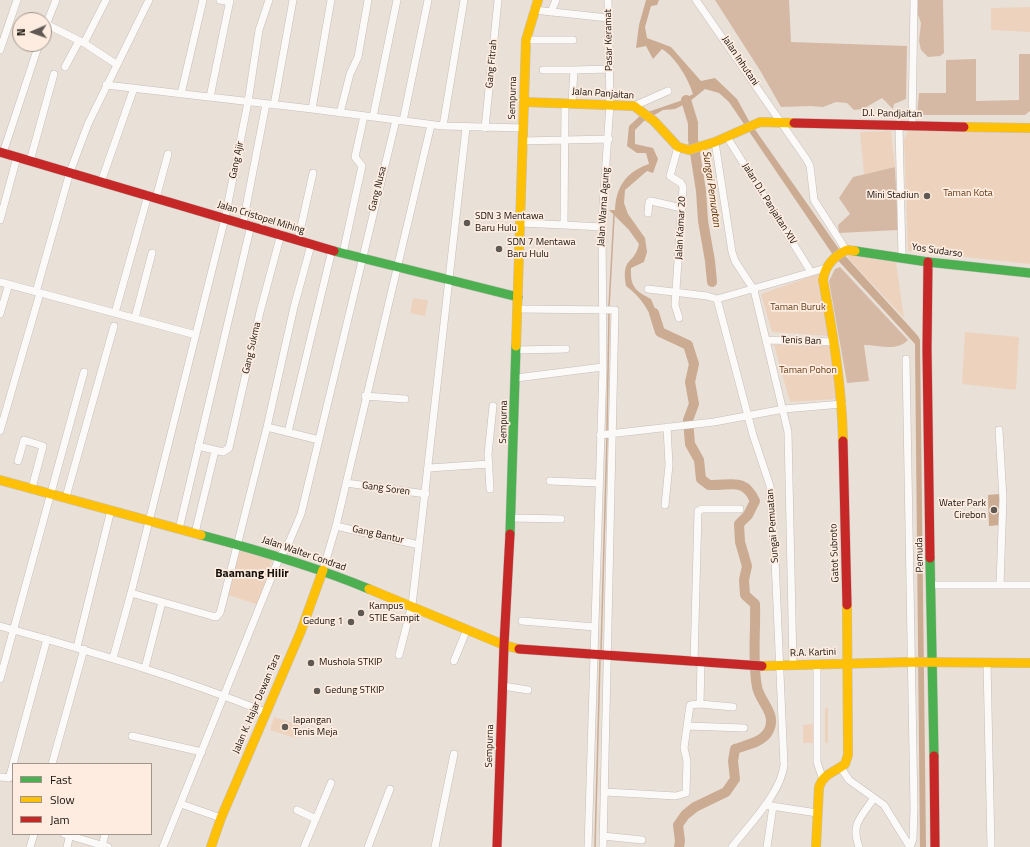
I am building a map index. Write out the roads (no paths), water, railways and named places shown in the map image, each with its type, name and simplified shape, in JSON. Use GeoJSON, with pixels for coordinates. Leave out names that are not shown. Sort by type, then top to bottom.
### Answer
{"type":"FeatureCollection","features":[{"type":"Feature","properties":{"kind":"street"},"geometry":{"type":"LineString","coordinates":[[0,50],[17,0]]}},
{"type":"Feature","properties":{"kind":"street"},"geometry":{"type":"LineString","coordinates":[[51,12],[56,0]]}},
{"type":"Feature","properties":{"kind":"street"},"geometry":{"type":"LineString","coordinates":[[65,68],[106,0]]}},
{"type":"Feature","properties":{"kind":"street"},"geometry":{"type":"LineString","coordinates":[[0,431],[70,172],[88,124],[116,64],[149,0]]}},
{"type":"Feature","properties":{"kind":"street"},"geometry":{"type":"LineString","coordinates":[[181,94],[203,0]]}},
{"type":"Feature","properties":{"kind":"street"},"geometry":{"type":"LineString","coordinates":[[210,97],[230,1],[220,0]]}},
{"type":"Feature","properties":{"kind":"street","name":"Gang Ajir"},"geometry":{"type":"LineString","coordinates":[[113,658],[131,593],[225,218],[248,102],[259,30],[269,0]]}},
{"type":"Feature","properties":{"kind":"street"},"geometry":{"type":"LineString","coordinates":[[274,105],[292,0]]}},
{"type":"Feature","properties":{"kind":"street"},"geometry":{"type":"LineString","coordinates":[[312,109],[331,0]]}},
{"type":"Feature","properties":{"kind":"street"},"geometry":{"type":"LineString","coordinates":[[340,113],[350,74],[358,57],[368,0]]}},
{"type":"Feature","properties":{"kind":"street"},"geometry":{"type":"LineString","coordinates":[[373,117],[397,0]]}},
{"type":"Feature","properties":{"kind":"street","name":"Gang Nusa"},"geometry":{"type":"LineString","coordinates":[[163,847],[280,556],[287,547],[301,514],[362,259],[400,121],[428,0]]}},
{"type":"Feature","properties":{"kind":"street"},"geometry":{"type":"LineString","coordinates":[[443,126],[464,0]]}},
{"type":"Feature","properties":{"kind":"street","name":"Gang Fitrah"},"geometry":{"type":"LineString","coordinates":[[485,128],[498,0]]}},
{"type":"Feature","properties":{"kind":"street","name":"Sempurna"},"geometry":{"type":"LineString","coordinates":[[497,847],[504,686],[504,645],[510,582],[526,40],[538,0]]}},
{"type":"Feature","properties":{"kind":"street"},"geometry":{"type":"LineString","coordinates":[[551,12],[556,0]]}},
{"type":"Feature","properties":{"kind":"street","name":"Pasar Keramat"},"geometry":{"type":"LineString","coordinates":[[608,0],[610,104]]}},
{"type":"Feature","properties":{"kind":"street","name":"Jalan Inhutani"},"geometry":{"type":"LineString","coordinates":[[696,0],[726,41],[781,124],[808,160],[812,197],[844,251]]}},
{"type":"Feature","properties":{"kind":"street"},"geometry":{"type":"LineString","coordinates":[[912,126],[914,0]]}},
{"type":"Feature","properties":{"kind":"street"},"geometry":{"type":"LineString","coordinates":[[534,10],[608,18]]}},
{"type":"Feature","properties":{"kind":"street"},"geometry":{"type":"LineString","coordinates":[[52,30],[81,42],[116,64]]}},
{"type":"Feature","properties":{"kind":"street"},"geometry":{"type":"LineString","coordinates":[[526,40],[573,40]]}},
{"type":"Feature","properties":{"kind":"street"},"geometry":{"type":"LineString","coordinates":[[2,152],[36,52]]}},
{"type":"Feature","properties":{"kind":"street"},"geometry":{"type":"LineString","coordinates":[[543,70],[610,70]]}},
{"type":"Feature","properties":{"kind":"street"},"geometry":{"type":"LineString","coordinates":[[564,225],[565,140],[574,70]]}},
{"type":"Feature","properties":{"kind":"street"},"geometry":{"type":"LineString","coordinates":[[30,161],[54,74]]}},
{"type":"Feature","properties":{"kind":"street"},"geometry":{"type":"LineString","coordinates":[[106,85],[312,109],[431,125],[466,128],[523,128]]}},
{"type":"Feature","properties":{"kind":"street"},"geometry":{"type":"LineString","coordinates":[[101,182],[134,88]]}},
{"type":"Feature","properties":{"kind":"street"},"geometry":{"type":"LineString","coordinates":[[638,108],[668,91]]}},
{"type":"Feature","properties":{"kind":"street","name":"Jalan Panjaitan"},"geometry":{"type":"LineString","coordinates":[[525,102],[610,104],[638,108],[654,121],[678,147]]}},
{"type":"Feature","properties":{"kind":"street"},"geometry":{"type":"LineString","coordinates":[[179,529],[247,224],[266,104]]}},
{"type":"Feature","properties":{"kind":"street","name":"Jalan Warna Agung"},"geometry":{"type":"LineString","coordinates":[[605,310],[602,227],[609,139],[610,104]]}},
{"type":"Feature","properties":{"kind":"street"},"geometry":{"type":"LineString","coordinates":[[343,253],[362,166],[355,157],[364,116]]}},
{"type":"Feature","properties":{"kind":"street","name":"D.I. Pandjaitan"},"geometry":{"type":"LineString","coordinates":[[730,135],[753,124],[1030,128]]}},
{"type":"Feature","properties":{"kind":"street"},"geometry":{"type":"LineString","coordinates":[[323,570],[336,526],[431,125]]}},
{"type":"Feature","properties":{"kind":"street"},"geometry":{"type":"LineString","coordinates":[[899,126],[902,257]]}},
{"type":"Feature","properties":{"kind":"street"},"geometry":{"type":"LineString","coordinates":[[399,655],[412,606],[429,468],[466,128]]}},
{"type":"Feature","properties":{"kind":"street"},"geometry":{"type":"LineString","coordinates":[[678,147],[693,149],[715,142],[730,135]]}},
{"type":"Feature","properties":{"kind":"street","name":"Jalan D.I. Panjaitan XIV"},"geometry":{"type":"LineString","coordinates":[[730,135],[811,272]]}},
{"type":"Feature","properties":{"kind":"street"},"geometry":{"type":"LineString","coordinates":[[523,141],[609,139]]}},
{"type":"Feature","properties":{"kind":"street"},"geometry":{"type":"LineString","coordinates":[[715,142],[733,257],[754,290],[784,409],[789,444],[793,665]]}},
{"type":"Feature","properties":{"kind":"street","name":"Jalan Kamar 20"},"geometry":{"type":"LineString","coordinates":[[678,147],[670,176],[683,185],[675,307],[679,318]]}},
{"type":"Feature","properties":{"kind":"street","name":"Jalan Cristopel Mihing"},"geometry":{"type":"LineString","coordinates":[[2,152],[281,234],[311,245],[397,268],[518,296]]}},
{"type":"Feature","properties":{"kind":"street"},"geometry":{"type":"LineString","coordinates":[[115,313],[152,197],[168,154]]}},
{"type":"Feature","properties":{"kind":"street"},"geometry":{"type":"LineString","coordinates":[[0,220],[17,157]]}},
{"type":"Feature","properties":{"kind":"street"},"geometry":{"type":"LineString","coordinates":[[298,240],[313,173]]}},
{"type":"Feature","properties":{"kind":"street"},"geometry":{"type":"LineString","coordinates":[[648,213],[649,202],[651,201],[682,208]]}},
{"type":"Feature","properties":{"kind":"street"},"geometry":{"type":"LineString","coordinates":[[521,223],[602,227]]}},
{"type":"Feature","properties":{"kind":"street","name":"Gang Sukma"},"geometry":{"type":"LineString","coordinates":[[215,451],[223,452],[229,448],[260,312],[281,234]]}},
{"type":"Feature","properties":{"kind":"street"},"geometry":{"type":"LineString","coordinates":[[131,593],[212,616],[218,615],[221,610],[236,543],[267,427],[294,307],[311,245]]}},
{"type":"Feature","properties":{"kind":"street"},"geometry":{"type":"LineString","coordinates":[[288,432],[332,250]]}},
{"type":"Feature","properties":{"kind":"street"},"geometry":{"type":"LineString","coordinates":[[648,289],[707,296],[717,299],[754,290],[826,268],[844,251]]}},
{"type":"Feature","properties":{"kind":"street","name":"Yos Sudarso"},"geometry":{"type":"LineString","coordinates":[[844,251],[1030,273]]}},
{"type":"Feature","properties":{"kind":"street"},"geometry":{"type":"LineString","coordinates":[[135,318],[152,253]]}},
{"type":"Feature","properties":{"kind":"street","name":"Pemuda"},"geometry":{"type":"LineString","coordinates":[[928,262],[927,349],[931,585],[930,662],[935,847]]}},
{"type":"Feature","properties":{"kind":"street","name":"Gatot Subroto"},"geometry":{"type":"LineString","coordinates":[[826,268],[823,280],[835,342],[842,404],[848,663],[848,760],[841,768]]}},
{"type":"Feature","properties":{"kind":"street"},"geometry":{"type":"LineString","coordinates":[[0,282],[196,335]]}},
{"type":"Feature","properties":{"kind":"street"},"geometry":{"type":"LineString","coordinates":[[0,314],[9,284]]}},
{"type":"Feature","properties":{"kind":"street","name":"Sungai Pemuatan"},"geometry":{"type":"LineString","coordinates":[[717,299],[748,415],[770,486],[780,665],[784,772],[765,805],[732,847]]}},
{"type":"Feature","properties":{"kind":"street"},"geometry":{"type":"LineString","coordinates":[[518,309],[615,310],[606,435],[600,654],[588,847]]}},
{"type":"Feature","properties":{"kind":"street"},"geometry":{"type":"LineString","coordinates":[[603,847],[605,792],[600,654],[595,627],[598,483],[606,435],[603,368],[605,310]]}},
{"type":"Feature","properties":{"kind":"street"},"geometry":{"type":"LineString","coordinates":[[66,497],[114,326]]}},
{"type":"Feature","properties":{"kind":"street","name":"Tenis Ban"},"geometry":{"type":"LineString","coordinates":[[767,340],[835,342]]}},
{"type":"Feature","properties":{"kind":"street"},"geometry":{"type":"LineString","coordinates":[[517,350],[566,349]]}},
{"type":"Feature","properties":{"kind":"street"},"geometry":{"type":"LineString","coordinates":[[822,777],[841,768],[846,777],[886,809],[910,847],[913,839],[914,808],[906,359]]}},
{"type":"Feature","properties":{"kind":"street"},"geometry":{"type":"LineString","coordinates":[[516,378],[603,368]]}},
{"type":"Feature","properties":{"kind":"street"},"geometry":{"type":"LineString","coordinates":[[0,679],[84,372]]}},
{"type":"Feature","properties":{"kind":"street"},"geometry":{"type":"LineString","coordinates":[[366,396],[405,399]]}},
{"type":"Feature","properties":{"kind":"street"},"geometry":{"type":"LineString","coordinates":[[606,435],[679,425],[714,422],[784,409],[842,404]]}},
{"type":"Feature","properties":{"kind":"street"},"geometry":{"type":"LineString","coordinates":[[490,489],[490,427],[493,406]]}},
{"type":"Feature","properties":{"kind":"street"},"geometry":{"type":"LineString","coordinates":[[267,427],[319,440]]}},
{"type":"Feature","properties":{"kind":"street"},"geometry":{"type":"LineString","coordinates":[[664,505],[669,465],[667,427]]}},
{"type":"Feature","properties":{"kind":"street"},"geometry":{"type":"LineString","coordinates":[[999,430],[1002,499],[1000,584]]}},
{"type":"Feature","properties":{"kind":"street"},"geometry":{"type":"LineString","coordinates":[[18,461],[24,440],[43,446],[32,488]]}},
{"type":"Feature","properties":{"kind":"street"},"geometry":{"type":"LineString","coordinates":[[195,534],[215,451],[198,446]]}},
{"type":"Feature","properties":{"kind":"street"},"geometry":{"type":"LineString","coordinates":[[429,468],[489,464]]}},
{"type":"Feature","properties":{"kind":"street","name":"Jalan Walter Condrad"},"geometry":{"type":"LineString","coordinates":[[0,480],[66,497],[195,534],[236,543],[323,570],[504,645],[524,649],[600,654]]}},
{"type":"Feature","properties":{"kind":"street"},"geometry":{"type":"LineString","coordinates":[[550,481],[598,483]]}},
{"type":"Feature","properties":{"kind":"street","name":"Gang Soren"},"geometry":{"type":"LineString","coordinates":[[346,484],[426,494]]}},
{"type":"Feature","properties":{"kind":"street"},"geometry":{"type":"LineString","coordinates":[[700,704],[698,662],[698,511],[702,509],[740,509]]}},
{"type":"Feature","properties":{"kind":"street"},"geometry":{"type":"LineString","coordinates":[[52,763],[111,510]]}},
{"type":"Feature","properties":{"kind":"street"},"geometry":{"type":"LineString","coordinates":[[512,518],[561,519]]}},
{"type":"Feature","properties":{"kind":"street","name":"Gang Bantur"},"geometry":{"type":"LineString","coordinates":[[336,526],[419,545]]}},
{"type":"Feature","properties":{"kind":"street","name":"Jalan K. Hajar Dewan Tara"},"geometry":{"type":"LineString","coordinates":[[211,847],[221,818],[265,712],[301,631],[323,570]]}},
{"type":"Feature","properties":{"kind":"street"},"geometry":{"type":"LineString","coordinates":[[931,585],[1030,585]]}},
{"type":"Feature","properties":{"kind":"street"},"geometry":{"type":"LineString","coordinates":[[145,668],[162,602]]}},
{"type":"Feature","properties":{"kind":"street"},"geometry":{"type":"LineString","coordinates":[[522,621],[595,627]]}},
{"type":"Feature","properties":{"kind":"street"},"geometry":{"type":"LineString","coordinates":[[0,626],[145,668],[224,695],[265,712]]}},
{"type":"Feature","properties":{"kind":"street"},"geometry":{"type":"LineString","coordinates":[[454,661],[467,629]]}},
{"type":"Feature","properties":{"kind":"street"},"geometry":{"type":"LineString","coordinates":[[13,763],[47,639]]}},
{"type":"Feature","properties":{"kind":"street","name":"R.A. Kartini"},"geometry":{"type":"LineString","coordinates":[[600,654],[758,666],[911,662],[1030,663]]}},
{"type":"Feature","properties":{"kind":"street"},"geometry":{"type":"LineString","coordinates":[[987,663],[991,847]]}},
{"type":"Feature","properties":{"kind":"street"},"geometry":{"type":"LineString","coordinates":[[816,847],[819,787],[822,777],[817,762],[817,664]]}},
{"type":"Feature","properties":{"kind":"street"},"geometry":{"type":"LineString","coordinates":[[504,686],[528,690]]}},
{"type":"Feature","properties":{"kind":"street"},"geometry":{"type":"LineString","coordinates":[[605,792],[676,796],[684,795],[687,786],[687,761],[684,748],[690,705],[700,704],[733,707]]}},
{"type":"Feature","properties":{"kind":"street"},"geometry":{"type":"LineString","coordinates":[[688,726],[744,728]]}},
{"type":"Feature","properties":{"kind":"street"},"geometry":{"type":"LineString","coordinates":[[132,736],[202,752]]}},
{"type":"Feature","properties":{"kind":"street"},"geometry":{"type":"LineString","coordinates":[[435,847],[454,754]]}},
{"type":"Feature","properties":{"kind":"street"},"geometry":{"type":"LineString","coordinates":[[0,777],[11,779]]}},
{"type":"Feature","properties":{"kind":"street"},"geometry":{"type":"LineString","coordinates":[[304,847],[331,783]]}},
{"type":"Feature","properties":{"kind":"street"},"geometry":{"type":"LineString","coordinates":[[368,847],[390,790]]}},
{"type":"Feature","properties":{"kind":"street"},"geometry":{"type":"LineString","coordinates":[[858,847],[855,838],[856,824],[874,798]]}},
{"type":"Feature","properties":{"kind":"street"},"geometry":{"type":"LineString","coordinates":[[181,804],[221,818]]}},
{"type":"Feature","properties":{"kind":"street"},"geometry":{"type":"LineString","coordinates":[[765,805],[818,813]]}},
{"type":"Feature","properties":{"kind":"street"},"geometry":{"type":"LineString","coordinates":[[767,847],[773,806]]}},
{"type":"Feature","properties":{"kind":"street"},"geometry":{"type":"LineString","coordinates":[[297,810],[316,819]]}},
{"type":"Feature","properties":{"kind":"street"},"geometry":{"type":"LineString","coordinates":[[30,847],[34,835]]}},
{"type":"Feature","properties":{"kind":"street"},"geometry":{"type":"LineString","coordinates":[[67,847],[68,835],[104,846],[105,835]]}},
{"type":"Feature","properties":{"kind":"street"},"geometry":{"type":"LineString","coordinates":[[603,836],[642,840]]}},
{"type":"Feature","properties":{"kind":"waterway","name":"Sungai Pemuatan"},"geometry":{"type":"LineString","coordinates":[[686,100],[693,123],[693,140],[712,282]]}},
{"type":"Feature","properties":{"kind":"waterway"},"geometry":{"type":"LineString","coordinates":[[609,307],[614,215]]}},
{"type":"Feature","properties":{"kind":"waterway"},"geometry":{"type":"LineString","coordinates":[[607,431],[609,313]]}},
{"type":"Feature","properties":{"kind":"waterway"},"geometry":{"type":"LineString","coordinates":[[654,313],[660,332],[688,345],[694,364],[690,382],[694,404],[688,420],[690,444],[699,460],[701,479],[709,485],[736,484],[742,486],[751,493],[755,501],[748,515],[739,524],[740,542],[747,566],[744,580],[745,595],[755,604],[754,656],[757,687],[770,713],[771,719],[771,724],[767,734],[759,740],[735,749],[733,761],[735,779],[726,792],[695,807],[685,815],[678,825],[680,841],[679,847]]}},
{"type":"Feature","properties":{"kind":"waterway"},"geometry":{"type":"LineString","coordinates":[[601,651],[607,437]]}},
{"type":"Feature","properties":{"kind":"waterway"},"geometry":{"type":"LineString","coordinates":[[595,847],[600,659]]}},
{"type":"Feature","properties":{"kind":"place","name":"Mini Stadiun"},"geometry":{"type":"Point","coordinates":[927,196]}},
{"type":"Feature","properties":{"kind":"place","name":"SDN 3 Mentawa Baru Hulu"},"geometry":{"type":"Point","coordinates":[467,223]}},
{"type":"Feature","properties":{"kind":"place","name":"SDN 7 Mentawa Baru Hulu"},"geometry":{"type":"Point","coordinates":[499,249]}},
{"type":"Feature","properties":{"kind":"place","name":"Water Park Cirebon"},"geometry":{"type":"Point","coordinates":[994,510]}},
{"type":"Feature","properties":{"kind":"place","name":"Kampus STIE Sampit"},"geometry":{"type":"Point","coordinates":[361,613]}},
{"type":"Feature","properties":{"kind":"place","name":"Gedung 1"},"geometry":{"type":"Point","coordinates":[351,622]}},
{"type":"Feature","properties":{"kind":"place","name":"Mushola STKIP"},"geometry":{"type":"Point","coordinates":[311,663]}},
{"type":"Feature","properties":{"kind":"place","name":"Gedung STKIP"},"geometry":{"type":"Point","coordinates":[317,691]}},
{"type":"Feature","properties":{"kind":"place","name":"lapangan Tenis Meja"},"geometry":{"type":"Point","coordinates":[285,727]}},
{"type":"Feature","properties":{"kind":"district","name":"Baamang Hilir"},"geometry":{"type":"Point","coordinates":[252,574]}},
{"type":"Feature","properties":{"kind":"park label","name":"Taman Kota"},"geometry":{"type":"Point","coordinates":[968,194]}},
{"type":"Feature","properties":{"kind":"park label","name":"Taman Buruk"},"geometry":{"type":"Point","coordinates":[798,308]}},
{"type":"Feature","properties":{"kind":"park label","name":"Taman Pohon"},"geometry":{"type":"Point","coordinates":[808,371]}}]}
